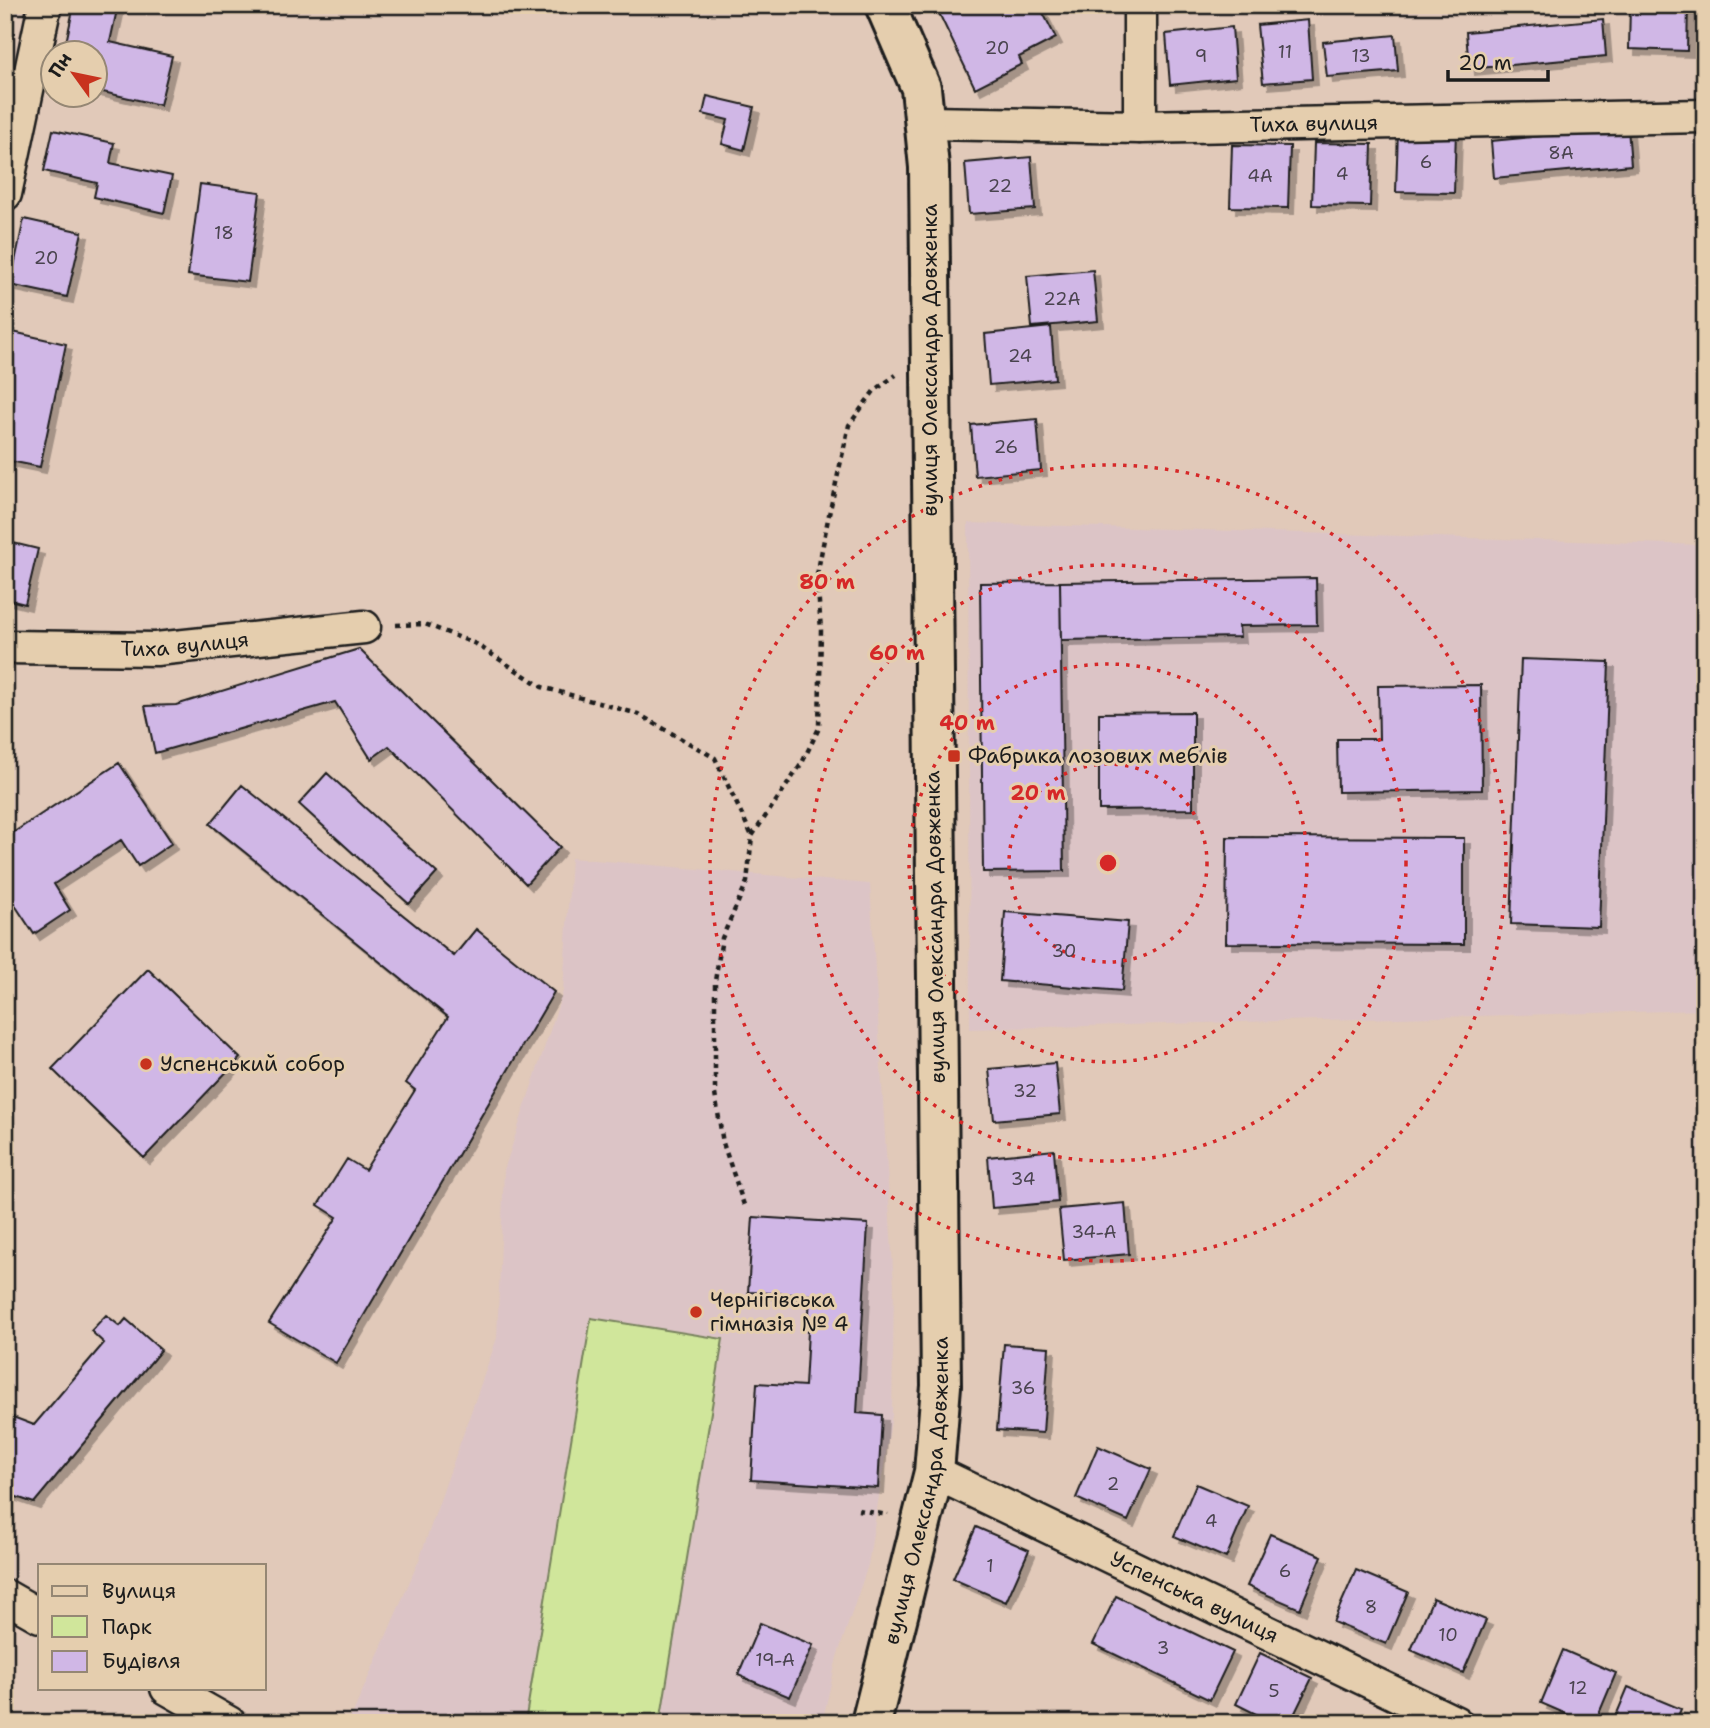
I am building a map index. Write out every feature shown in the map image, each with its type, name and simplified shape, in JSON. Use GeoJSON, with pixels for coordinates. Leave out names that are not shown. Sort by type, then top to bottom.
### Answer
{"type":"FeatureCollection","features":[{"type":"Feature","properties":{"kind":"main road","name":"вулиця Олександра Довженка"},"geometry":{"type":"LineString","coordinates":[[871,1723],[934,1472],[941,1386],[929,167],[921,88],[885,5]]}},
{"type":"Feature","properties":{"kind":"street"},"geometry":{"type":"LineString","coordinates":[[5,194],[45,5]]}},
{"type":"Feature","properties":{"kind":"street"},"geometry":{"type":"LineString","coordinates":[[1140,5],[1140,127]]}},
{"type":"Feature","properties":{"kind":"street","name":"Тиха вулиця"},"geometry":{"type":"LineString","coordinates":[[926,123],[1140,127],[1705,116]]}},
{"type":"Feature","properties":{"kind":"street","name":"Тиха вулиця"},"geometry":{"type":"LineString","coordinates":[[5,647],[156,649],[364,627]]}},
{"type":"Feature","properties":{"kind":"street","name":"Успенська вулиця"},"geometry":{"type":"LineString","coordinates":[[934,1472],[1455,1723]]}},
{"type":"Feature","properties":{"kind":"street"},"geometry":{"type":"LineString","coordinates":[[5,1596],[38,1615]]}},
{"type":"Feature","properties":{"kind":"street"},"geometry":{"type":"LineString","coordinates":[[171,1690],[229,1723]]}},
{"type":"Feature","properties":{"kind":"path"},"geometry":{"type":"LineString","coordinates":[[744,1205],[723,1143],[715,1094],[715,981],[722,938],[747,882],[752,836],[802,763],[820,728],[821,630],[817,575],[849,425],[874,391],[908,367]]}},
{"type":"Feature","properties":{"kind":"path"},"geometry":{"type":"LineString","coordinates":[[364,627],[425,624],[477,644],[542,687],[638,714],[716,758],[752,836]]}},
{"type":"Feature","properties":{"kind":"path"},"geometry":{"type":"LineString","coordinates":[[858,1510],[890,1515]]}},
{"type":"Feature","properties":{"kind":"shaded area"},"geometry":{"type":"Polygon","coordinates":[[[968,523],[1705,545],[1705,1010],[970,1029],[968,523]]]}},
{"type":"Feature","properties":{"kind":"shaded area","name":"Чернігівська гімназія № 4"},"geometry":{"type":"Polygon","coordinates":[[[571,858],[870,884],[894,1286],[892,1415],[868,1565],[837,1657],[822,1723],[345,1723],[353,1713],[419,1560],[497,1338],[504,1170],[563,991],[571,858]]]}},
{"type":"Feature","properties":{"kind":"green space"},"geometry":{"type":"Polygon","coordinates":[[[591,1318],[723,1339],[660,1723],[525,1723],[591,1318]]]}},
{"type":"Feature","properties":{"kind":"building"},"geometry":{"type":"Polygon","coordinates":[[[74,5],[118,5],[110,42],[172,56],[160,105],[108,93],[108,38],[67,38],[74,5]]]}},
{"type":"Feature","properties":{"kind":"building"},"geometry":{"type":"Polygon","coordinates":[[[935,5],[1039,5],[1056,38],[1019,57],[1022,64],[975,88],[935,5]]]}},
{"type":"Feature","properties":{"kind":"building"},"geometry":{"type":"Polygon","coordinates":[[[1630,5],[1688,5],[1687,51],[1629,49],[1630,5]]]}},
{"type":"Feature","properties":{"kind":"building"},"geometry":{"type":"Polygon","coordinates":[[[1603,19],[1606,56],[1469,69],[1466,32],[1603,19]]]}},
{"type":"Feature","properties":{"kind":"building"},"geometry":{"type":"Polygon","coordinates":[[[1308,20],[1312,79],[1263,83],[1257,25],[1308,20]]]}},
{"type":"Feature","properties":{"kind":"building"},"geometry":{"type":"Polygon","coordinates":[[[1232,27],[1236,78],[1170,85],[1166,34],[1232,27]]]}},
{"type":"Feature","properties":{"kind":"building"},"geometry":{"type":"Polygon","coordinates":[[[1395,35],[1398,71],[1327,77],[1323,42],[1395,35]]]}},
{"type":"Feature","properties":{"kind":"building"},"geometry":{"type":"Polygon","coordinates":[[[707,96],[754,107],[744,150],[722,144],[728,120],[703,114],[707,96]]]}},
{"type":"Feature","properties":{"kind":"building"},"geometry":{"type":"Polygon","coordinates":[[[1628,128],[1631,165],[1494,178],[1491,141],[1628,128]]]}},
{"type":"Feature","properties":{"kind":"building"},"geometry":{"type":"Polygon","coordinates":[[[53,130],[114,143],[110,163],[172,176],[164,213],[94,197],[97,183],[44,171],[53,130]]]}},
{"type":"Feature","properties":{"kind":"building"},"geometry":{"type":"Polygon","coordinates":[[[1398,130],[1456,131],[1454,193],[1396,192],[1398,130]]]}},
{"type":"Feature","properties":{"kind":"building"},"geometry":{"type":"Polygon","coordinates":[[[1314,143],[1372,144],[1370,206],[1312,205],[1314,143]]]}},
{"type":"Feature","properties":{"kind":"building"},"geometry":{"type":"Polygon","coordinates":[[[1232,145],[1290,146],[1288,208],[1230,207],[1232,145]]]}},
{"type":"Feature","properties":{"kind":"building"},"geometry":{"type":"Polygon","coordinates":[[[1031,157],[1035,209],[969,214],[965,163],[1031,157]]]}},
{"type":"Feature","properties":{"kind":"building"},"geometry":{"type":"Polygon","coordinates":[[[200,184],[260,192],[248,282],[188,275],[200,184]]]}},
{"type":"Feature","properties":{"kind":"building"},"geometry":{"type":"Polygon","coordinates":[[[24,219],[82,232],[67,297],[10,285],[24,219]]]}},
{"type":"Feature","properties":{"kind":"building"},"geometry":{"type":"Polygon","coordinates":[[[1093,270],[1098,321],[1032,327],[1027,276],[1093,270]]]}},
{"type":"Feature","properties":{"kind":"building"},"geometry":{"type":"Polygon","coordinates":[[[1051,327],[1055,379],[989,385],[985,334],[1051,327]]]}},
{"type":"Feature","properties":{"kind":"building"},"geometry":{"type":"Polygon","coordinates":[[[13,332],[66,344],[40,467],[5,460],[5,365],[13,332]]]}},
{"type":"Feature","properties":{"kind":"building"},"geometry":{"type":"Polygon","coordinates":[[[1037,419],[1041,470],[975,476],[971,425],[1037,419]]]}},
{"type":"Feature","properties":{"kind":"building"},"geometry":{"type":"Polygon","coordinates":[[[5,541],[38,549],[25,604],[5,599],[5,541]]]}},
{"type":"Feature","properties":{"kind":"building"},"geometry":{"type":"Polygon","coordinates":[[[1316,578],[1317,625],[1239,626],[1240,637],[1061,640],[1060,582],[1316,578]]]}},
{"type":"Feature","properties":{"kind":"building"},"geometry":{"type":"Polygon","coordinates":[[[1060,582],[1064,871],[983,872],[980,583],[1060,582]]]}},
{"type":"Feature","properties":{"kind":"building"},"geometry":{"type":"Polygon","coordinates":[[[359,649],[560,847],[526,884],[389,746],[371,759],[335,702],[155,753],[145,706],[176,705],[359,649]]]}},
{"type":"Feature","properties":{"kind":"building"},"geometry":{"type":"Polygon","coordinates":[[[1521,659],[1609,662],[1599,927],[1511,924],[1521,659]]]}},
{"type":"Feature","properties":{"kind":"building"},"geometry":{"type":"Polygon","coordinates":[[[1481,685],[1482,790],[1338,792],[1337,739],[1379,739],[1378,686],[1481,685]]]}},
{"type":"Feature","properties":{"kind":"building"},"geometry":{"type":"Polygon","coordinates":[[[1193,712],[1193,809],[1099,810],[1099,713],[1193,712]]]}},
{"type":"Feature","properties":{"kind":"building"},"geometry":{"type":"Polygon","coordinates":[[[119,763],[172,843],[138,866],[121,840],[54,884],[70,910],[34,934],[5,890],[5,838],[119,763]]]}},
{"type":"Feature","properties":{"kind":"building"},"geometry":{"type":"Polygon","coordinates":[[[327,773],[437,873],[409,904],[299,804],[327,773]]]}},
{"type":"Feature","properties":{"kind":"building"},"geometry":{"type":"Polygon","coordinates":[[[242,785],[454,956],[476,929],[554,992],[336,1363],[269,1323],[337,1217],[318,1205],[347,1159],[365,1170],[415,1090],[406,1083],[448,1017],[210,824],[242,785]]]}},
{"type":"Feature","properties":{"kind":"building"},"geometry":{"type":"Polygon","coordinates":[[[1227,837],[1464,838],[1464,944],[1226,943],[1227,837]]]}},
{"type":"Feature","properties":{"kind":"building"},"geometry":{"type":"Polygon","coordinates":[[[1005,912],[1128,922],[1122,991],[1000,981],[1005,912]]]}},
{"type":"Feature","properties":{"kind":"building","name":"Успенський собор"},"geometry":{"type":"Polygon","coordinates":[[[148,969],[240,1058],[144,1158],[52,1069],[148,969]]]}},
{"type":"Feature","properties":{"kind":"building"},"geometry":{"type":"Polygon","coordinates":[[[1055,1063],[1060,1114],[994,1120],[989,1069],[1055,1063]]]}},
{"type":"Feature","properties":{"kind":"building"},"geometry":{"type":"Polygon","coordinates":[[[1054,1150],[1058,1202],[992,1208],[988,1157],[1054,1150]]]}},
{"type":"Feature","properties":{"kind":"building"},"geometry":{"type":"Polygon","coordinates":[[[1125,1203],[1129,1254],[1064,1260],[1059,1209],[1125,1203]]]}},
{"type":"Feature","properties":{"kind":"building"},"geometry":{"type":"Polygon","coordinates":[[[753,1217],[868,1224],[857,1413],[882,1415],[878,1488],[751,1480],[757,1383],[805,1386],[810,1295],[748,1292],[753,1217]]]}},
{"type":"Feature","properties":{"kind":"building"},"geometry":{"type":"Polygon","coordinates":[[[106,1315],[120,1326],[126,1319],[161,1350],[34,1503],[5,1493],[5,1414],[34,1425],[104,1343],[91,1331],[106,1315]]]}},
{"type":"Feature","properties":{"kind":"building"},"geometry":{"type":"Polygon","coordinates":[[[1004,1344],[1049,1347],[1043,1433],[997,1430],[1004,1344]]]}},
{"type":"Feature","properties":{"kind":"building"},"geometry":{"type":"Polygon","coordinates":[[[1098,1446],[1151,1469],[1128,1521],[1076,1498],[1098,1446]]]}},
{"type":"Feature","properties":{"kind":"building"},"geometry":{"type":"Polygon","coordinates":[[[1196,1484],[1248,1506],[1226,1558],[1174,1536],[1196,1484]]]}},
{"type":"Feature","properties":{"kind":"building"},"geometry":{"type":"Polygon","coordinates":[[[976,1527],[1029,1550],[1006,1602],[953,1579],[976,1527]]]}},
{"type":"Feature","properties":{"kind":"building"},"geometry":{"type":"Polygon","coordinates":[[[1270,1534],[1322,1556],[1300,1609],[1247,1586],[1270,1534]]]}},
{"type":"Feature","properties":{"kind":"building"},"geometry":{"type":"Polygon","coordinates":[[[1356,1570],[1408,1592],[1386,1644],[1333,1622],[1356,1570]]]}},
{"type":"Feature","properties":{"kind":"building"},"geometry":{"type":"Polygon","coordinates":[[[1116,1596],[1233,1652],[1210,1700],[1093,1644],[1116,1596]]]}},
{"type":"Feature","properties":{"kind":"building"},"geometry":{"type":"Polygon","coordinates":[[[1433,1598],[1486,1620],[1463,1673],[1411,1650],[1433,1598]]]}},
{"type":"Feature","properties":{"kind":"building"},"geometry":{"type":"Polygon","coordinates":[[[760,1623],[813,1645],[790,1697],[738,1675],[760,1623]]]}},
{"type":"Feature","properties":{"kind":"building"},"geometry":{"type":"Polygon","coordinates":[[[1563,1650],[1616,1673],[1595,1723],[1587,1723],[1541,1703],[1563,1650]]]}},
{"type":"Feature","properties":{"kind":"building"},"geometry":{"type":"Polygon","coordinates":[[[1260,1653],[1312,1678],[1290,1723],[1274,1723],[1236,1704],[1260,1653]]]}},
{"type":"Feature","properties":{"kind":"building"},"geometry":{"type":"Polygon","coordinates":[[[1628,1687],[1681,1709],[1675,1723],[1613,1723],[1628,1687]]]}},
{"type":"Feature","properties":{"kind":"place","name":"Фабрика лозових меблів"},"geometry":{"type":"Point","coordinates":[954,756]}},
{"type":"Feature","properties":{"kind":"place","name":"Успенський собор"},"geometry":{"type":"Point","coordinates":[146,1064]}},
{"type":"Feature","properties":{"kind":"place","name":"Чернігівська гімназія № 4"},"geometry":{"type":"Point","coordinates":[696,1312]}}]}
